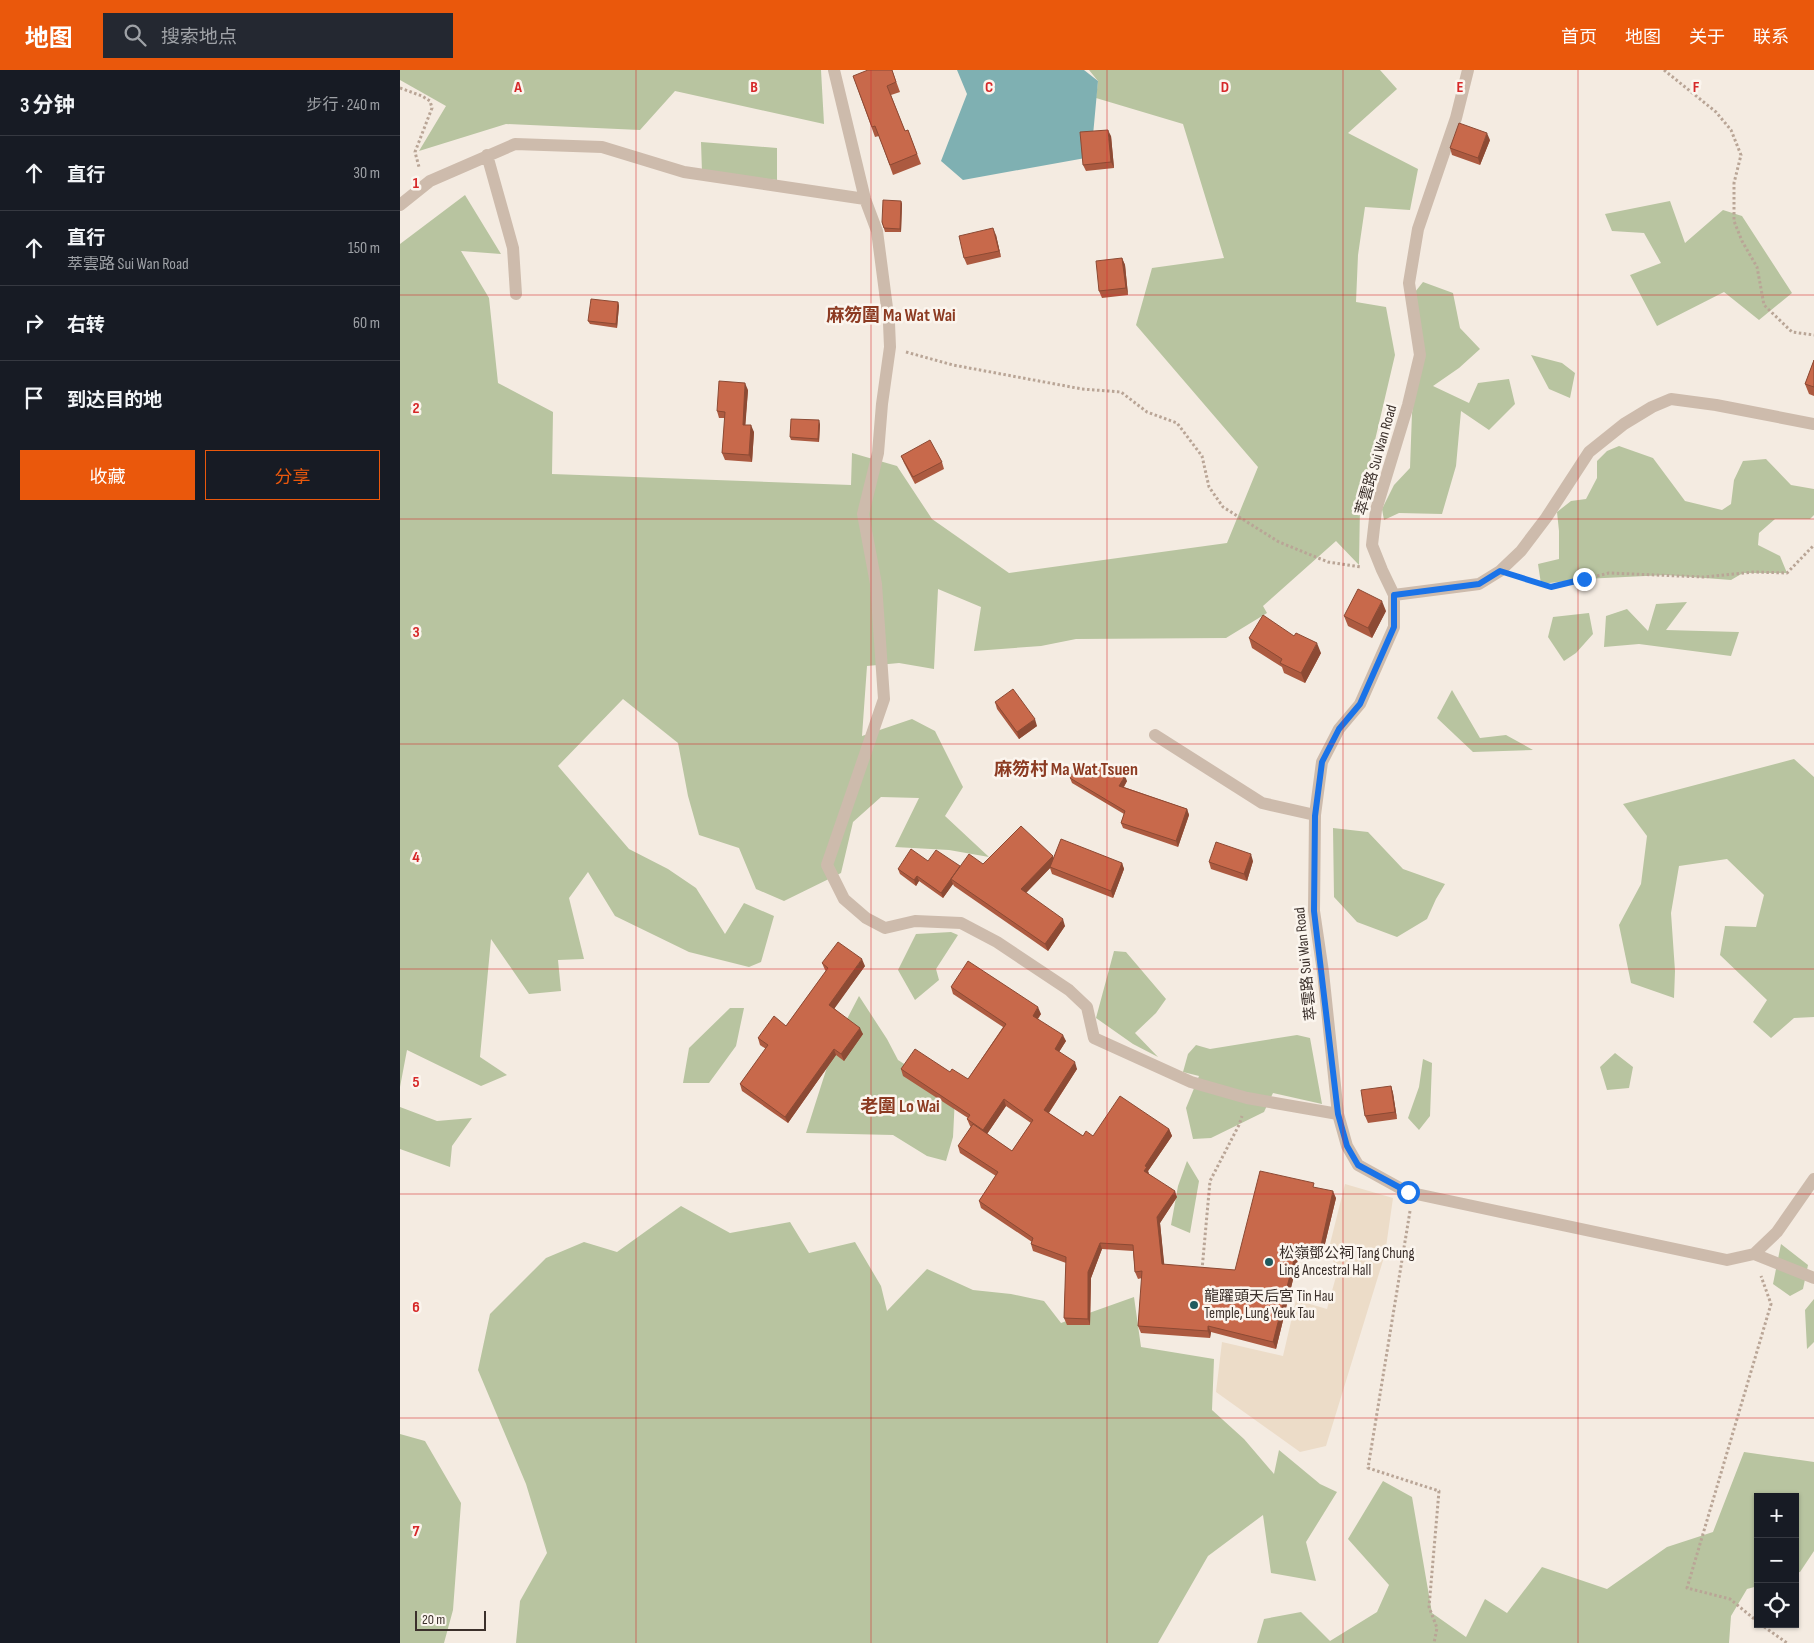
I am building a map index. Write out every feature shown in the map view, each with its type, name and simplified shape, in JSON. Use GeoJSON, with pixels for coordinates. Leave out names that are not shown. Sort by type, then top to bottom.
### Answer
{"type":"FeatureCollection","features":[{"type":"Feature","properties":{"kind":"street"},"geometry":{"type":"LineString","coordinates":[[834,70],[865,199],[877,231],[889,323],[890,347],[882,404],[878,453],[863,514],[876,584],[884,699],[827,865],[844,899],[872,921],[885,928],[915,921],[961,923],[997,942],[1070,990],[1087,1007],[1094,1038],[1191,1082],[1247,1098],[1338,1114]]}},
{"type":"Feature","properties":{"kind":"street","name":"萃雲路 Sui Wan Road"},"geometry":{"type":"LineString","coordinates":[[1468,70],[1456,118],[1418,229],[1409,283],[1420,356],[1405,414],[1376,510],[1372,545],[1394,595],[1394,627],[1360,704],[1339,729],[1322,762],[1315,816],[1314,911],[1338,1114],[1347,1146],[1358,1165],[1408,1192],[1727,1260],[1754,1254]]}},
{"type":"Feature","properties":{"kind":"street"},"geometry":{"type":"LineString","coordinates":[[400,205],[430,181],[515,144],[602,147],[684,172],[865,199]]}},
{"type":"Feature","properties":{"kind":"street"},"geometry":{"type":"LineString","coordinates":[[487,155],[513,248],[516,294]]}},
{"type":"Feature","properties":{"kind":"street"},"geometry":{"type":"LineString","coordinates":[[1394,595],[1479,584],[1500,571],[1521,551],[1546,518],[1589,452],[1624,424],[1652,406],[1671,399],[1716,405],[1814,424]]}},
{"type":"Feature","properties":{"kind":"street"},"geometry":{"type":"LineString","coordinates":[[1155,735],[1262,803],[1315,816]]}},
{"type":"Feature","properties":{"kind":"street"},"geometry":{"type":"LineString","coordinates":[[1814,1179],[1777,1232],[1754,1254],[1814,1278]]}},
{"type":"Feature","properties":{"kind":"path"},"geometry":{"type":"LineString","coordinates":[[1664,70],[1716,112],[1732,130],[1741,155],[1734,183],[1734,221],[1742,241],[1757,267],[1764,305],[1792,332],[1814,335]]}},
{"type":"Feature","properties":{"kind":"path"},"geometry":{"type":"LineString","coordinates":[[400,88],[430,101],[432,108],[415,152],[417,165],[430,181]]}},
{"type":"Feature","properties":{"kind":"path"},"geometry":{"type":"LineString","coordinates":[[890,347],[953,365],[1082,389],[1121,392],[1146,412],[1177,423],[1202,456],[1209,488],[1224,507],[1279,542],[1328,562],[1382,570]]}},
{"type":"Feature","properties":{"kind":"path"},"geometry":{"type":"LineString","coordinates":[[1500,571],[1551,587],[1609,573],[1703,576],[1754,572],[1787,573],[1814,545]]}},
{"type":"Feature","properties":{"kind":"path"},"geometry":{"type":"LineString","coordinates":[[1202,1270],[1210,1181],[1239,1125],[1247,1098]]}},
{"type":"Feature","properties":{"kind":"path"},"geometry":{"type":"LineString","coordinates":[[1413,1193],[1368,1468],[1439,1491],[1429,1607],[1437,1628],[1434,1643]]}},
{"type":"Feature","properties":{"kind":"path"},"geometry":{"type":"LineString","coordinates":[[1754,1254],[1770,1304],[1687,1588],[1730,1599],[1754,1619]]}},
{"type":"Feature","properties":{"kind":"path"},"geometry":{"type":"LineString","coordinates":[[1766,1628],[1787,1643]]}},
{"type":"Feature","properties":{"kind":"green space"},"geometry":{"type":"Polygon","coordinates":[[[400,70],[821,70],[824,124],[675,91],[640,130],[506,124],[419,151],[446,106],[400,80],[400,70]]]}},
{"type":"Feature","properties":{"kind":"green space"},"geometry":{"type":"Polygon","coordinates":[[[1089,70],[1380,70],[1397,89],[1348,133],[1418,169],[1410,210],[1365,207],[1358,255],[1356,302],[1386,307],[1395,355],[1360,504],[1359,565],[1336,541],[1263,606],[1267,613],[1226,638],[1076,639],[1041,646],[974,651],[981,607],[938,589],[934,669],[899,663],[867,666],[862,736],[912,719],[935,731],[963,787],[945,816],[989,857],[949,850],[895,847],[919,798],[881,797],[853,822],[841,873],[784,901],[756,889],[739,848],[699,835],[688,796],[678,743],[623,699],[558,766],[629,849],[668,869],[696,888],[725,934],[744,903],[774,916],[761,962],[749,967],[689,952],[615,916],[588,872],[569,898],[584,959],[558,960],[561,991],[529,994],[491,939],[480,1057],[507,1075],[481,1086],[407,1050],[400,1087],[400,244],[465,195],[501,254],[461,251],[489,298],[498,383],[553,412],[552,474],[851,485],[852,453],[897,466],[932,519],[1009,573],[1227,543],[1258,467],[1136,325],[1152,268],[1224,258],[1183,124],[1096,98],[1098,81],[1089,70]]]}},
{"type":"Feature","properties":{"kind":"green space"},"geometry":{"type":"Polygon","coordinates":[[[701,142],[777,148],[777,180],[702,172],[701,142]]]}},
{"type":"Feature","properties":{"kind":"green space"},"geometry":{"type":"Polygon","coordinates":[[[1670,201],[1685,243],[1723,210],[1742,216],[1792,293],[1759,320],[1724,292],[1657,326],[1630,275],[1661,263],[1644,233],[1612,231],[1605,214],[1670,201]]]}},
{"type":"Feature","properties":{"kind":"green space"},"geometry":{"type":"Polygon","coordinates":[[[1423,282],[1453,293],[1460,328],[1480,349],[1459,368],[1433,386],[1469,403],[1478,383],[1509,379],[1515,404],[1489,430],[1461,411],[1456,466],[1442,514],[1399,513],[1384,520],[1382,509],[1394,485],[1410,468],[1412,413],[1420,355],[1411,297],[1423,282]]]}},
{"type":"Feature","properties":{"kind":"green space"},"geometry":{"type":"Polygon","coordinates":[[[1531,355],[1562,363],[1575,373],[1570,398],[1549,389],[1531,355]]]}},
{"type":"Feature","properties":{"kind":"green space"},"geometry":{"type":"Polygon","coordinates":[[[1619,446],[1653,458],[1685,501],[1722,510],[1731,504],[1734,480],[1743,461],[1766,459],[1791,485],[1814,489],[1814,515],[1810,519],[1775,519],[1759,533],[1758,545],[1780,556],[1787,573],[1743,573],[1731,580],[1666,575],[1584,579],[1541,584],[1538,564],[1559,559],[1557,512],[1571,501],[1586,499],[1597,478],[1597,461],[1607,451],[1619,446]]]}},
{"type":"Feature","properties":{"kind":"green space"},"geometry":{"type":"Polygon","coordinates":[[[1687,602],[1666,630],[1739,632],[1731,656],[1639,644],[1604,647],[1606,616],[1627,609],[1648,631],[1656,604],[1687,602]]]}},
{"type":"Feature","properties":{"kind":"green space"},"geometry":{"type":"Polygon","coordinates":[[[1589,613],[1593,634],[1576,653],[1564,661],[1548,637],[1553,617],[1589,613]]]}},
{"type":"Feature","properties":{"kind":"green space"},"geometry":{"type":"Polygon","coordinates":[[[1452,690],[1480,738],[1506,735],[1533,750],[1473,752],[1437,718],[1452,690]]]}},
{"type":"Feature","properties":{"kind":"green space"},"geometry":{"type":"Polygon","coordinates":[[[1794,759],[1814,777],[1814,1017],[1794,1018],[1771,1038],[1753,1022],[1767,1000],[1720,955],[1725,926],[1756,927],[1764,895],[1727,859],[1679,866],[1671,913],[1675,971],[1674,998],[1631,983],[1619,925],[1641,884],[1647,836],[1623,804],[1794,759]]]}},
{"type":"Feature","properties":{"kind":"green space"},"geometry":{"type":"Polygon","coordinates":[[[1333,828],[1368,832],[1403,869],[1445,884],[1427,919],[1397,937],[1357,922],[1334,897],[1333,828]]]}},
{"type":"Feature","properties":{"kind":"green space"},"geometry":{"type":"Polygon","coordinates":[[[951,932],[958,935],[936,969],[939,980],[915,1000],[898,970],[916,934],[951,932]]]}},
{"type":"Feature","properties":{"kind":"green space"},"geometry":{"type":"Polygon","coordinates":[[[1114,951],[1126,952],[1166,999],[1156,1013],[1135,1033],[1158,1057],[1133,1044],[1096,1018],[1114,951]]]}},
{"type":"Feature","properties":{"kind":"green space"},"geometry":{"type":"Polygon","coordinates":[[[859,996],[887,1039],[898,1060],[955,1097],[953,1137],[946,1161],[927,1156],[893,1135],[806,1133],[835,1042],[859,996]]]}},
{"type":"Feature","properties":{"kind":"green space"},"geometry":{"type":"Polygon","coordinates":[[[730,1008],[744,1008],[736,1046],[709,1083],[683,1083],[689,1048],[730,1008]]]}},
{"type":"Feature","properties":{"kind":"green space"},"geometry":{"type":"Polygon","coordinates":[[[1297,1035],[1310,1038],[1322,1104],[1273,1093],[1264,1112],[1211,1138],[1193,1139],[1186,1108],[1199,1076],[1183,1072],[1188,1054],[1196,1045],[1210,1049],[1297,1035]]]}},
{"type":"Feature","properties":{"kind":"green space"},"geometry":{"type":"Polygon","coordinates":[[[1615,1053],[1633,1067],[1629,1088],[1607,1090],[1600,1067],[1615,1053]]]}},
{"type":"Feature","properties":{"kind":"green space"},"geometry":{"type":"Polygon","coordinates":[[[1423,1059],[1432,1063],[1430,1116],[1419,1130],[1408,1118],[1419,1087],[1423,1059]]]}},
{"type":"Feature","properties":{"kind":"green space"},"geometry":{"type":"Polygon","coordinates":[[[400,1107],[437,1121],[472,1118],[452,1146],[450,1167],[400,1149],[400,1107]]]}},
{"type":"Feature","properties":{"kind":"green space"},"geometry":{"type":"Polygon","coordinates":[[[1187,1161],[1199,1181],[1190,1233],[1171,1225],[1178,1186],[1187,1161]]]}},
{"type":"Feature","properties":{"kind":"green space"},"geometry":{"type":"Polygon","coordinates":[[[681,1206],[730,1233],[790,1222],[809,1253],[855,1242],[881,1286],[887,1311],[927,1269],[973,1290],[1011,1294],[1044,1301],[1061,1323],[1134,1297],[1141,1347],[1214,1359],[1212,1410],[1244,1439],[1274,1474],[1279,1450],[1320,1484],[1337,1492],[1306,1542],[1316,1581],[1271,1573],[1263,1515],[1208,1556],[1158,1643],[516,1643],[520,1601],[547,1553],[526,1484],[478,1370],[490,1314],[546,1258],[584,1242],[617,1252],[681,1206]]]}},
{"type":"Feature","properties":{"kind":"green space"},"geometry":{"type":"Polygon","coordinates":[[[1781,1244],[1808,1265],[1803,1289],[1790,1296],[1773,1284],[1781,1244]]]}},
{"type":"Feature","properties":{"kind":"green space"},"geometry":{"type":"Polygon","coordinates":[[[1814,1299],[1814,1342],[1807,1349],[1805,1310],[1814,1299]]]}},
{"type":"Feature","properties":{"kind":"green space"},"geometry":{"type":"Polygon","coordinates":[[[400,1434],[425,1441],[461,1503],[453,1610],[444,1643],[400,1643],[400,1434]]]}},
{"type":"Feature","properties":{"kind":"green space"},"geometry":{"type":"Polygon","coordinates":[[[1744,1452],[1814,1462],[1814,1551],[1800,1572],[1799,1493],[1754,1493],[1754,1587],[1747,1589],[1731,1616],[1729,1643],[1257,1643],[1264,1619],[1301,1612],[1330,1641],[1377,1612],[1389,1585],[1348,1539],[1383,1481],[1412,1497],[1432,1613],[1466,1637],[1485,1599],[1507,1613],[1542,1567],[1607,1589],[1667,1547],[1713,1532],[1744,1452]]]}},
{"type":"Feature","properties":{"kind":"shaded area"},"geometry":{"type":"Polygon","coordinates":[[[1345,1184],[1393,1198],[1385,1254],[1326,1446],[1300,1452],[1216,1392],[1222,1342],[1283,1356],[1296,1300],[1327,1309],[1337,1273],[1329,1248],[1345,1184]]]}},
{"type":"Feature","properties":{"kind":"water"},"geometry":{"type":"Polygon","coordinates":[[[957,70],[1084,70],[1098,81],[1091,157],[963,180],[941,161],[967,94],[957,70]]]}},
{"type":"Feature","properties":{"kind":"building"},"geometry":{"type":"Polygon","coordinates":[[[868,70],[892,70],[896,82],[887,86],[905,131],[908,130],[917,154],[890,165],[875,126],[872,127],[853,76],[868,70]]]}},
{"type":"Feature","properties":{"kind":"building"},"geometry":{"type":"Polygon","coordinates":[[[1459,123],[1487,133],[1478,158],[1450,148],[1459,123]]]}},
{"type":"Feature","properties":{"kind":"building"},"geometry":{"type":"Polygon","coordinates":[[[1108,130],[1111,162],[1083,165],[1080,132],[1108,130]]]}},
{"type":"Feature","properties":{"kind":"building"},"geometry":{"type":"Polygon","coordinates":[[[883,200],[901,201],[900,229],[884,228],[882,222],[883,200]]]}},
{"type":"Feature","properties":{"kind":"building"},"geometry":{"type":"Polygon","coordinates":[[[993,228],[999,251],[964,258],[959,236],[993,228]]]}},
{"type":"Feature","properties":{"kind":"building"},"geometry":{"type":"Polygon","coordinates":[[[1122,258],[1126,288],[1099,291],[1096,261],[1122,258]]]}},
{"type":"Feature","properties":{"kind":"building"},"geometry":{"type":"Polygon","coordinates":[[[591,299],[618,302],[616,324],[588,321],[591,299]]]}},
{"type":"Feature","properties":{"kind":"building"},"geometry":{"type":"Polygon","coordinates":[[[1814,360],[1814,387],[1805,384],[1814,360]]]}},
{"type":"Feature","properties":{"kind":"building"},"geometry":{"type":"Polygon","coordinates":[[[719,381],[745,383],[743,425],[751,425],[749,455],[722,453],[725,412],[717,411],[719,381]]]}},
{"type":"Feature","properties":{"kind":"building"},"geometry":{"type":"Polygon","coordinates":[[[791,419],[819,420],[818,439],[790,437],[791,419]]]}},
{"type":"Feature","properties":{"kind":"building"},"geometry":{"type":"Polygon","coordinates":[[[930,440],[942,462],[913,477],[901,456],[930,440]]]}},
{"type":"Feature","properties":{"kind":"building"},"geometry":{"type":"Polygon","coordinates":[[[1358,589],[1382,601],[1368,628],[1344,616],[1358,589]]]}},
{"type":"Feature","properties":{"kind":"building"},"geometry":{"type":"Polygon","coordinates":[[[1263,615],[1294,636],[1296,633],[1317,643],[1301,673],[1280,663],[1282,659],[1249,638],[1263,615]]]}},
{"type":"Feature","properties":{"kind":"building"},"geometry":{"type":"Polygon","coordinates":[[[1013,689],[1035,719],[1017,732],[995,702],[1013,689]]]}},
{"type":"Feature","properties":{"kind":"building"},"geometry":{"type":"Polygon","coordinates":[[[1102,762],[1125,776],[1119,786],[1187,809],[1176,841],[1121,823],[1125,811],[1070,778],[1074,770],[1093,777],[1102,762]]]}},
{"type":"Feature","properties":{"kind":"building"},"geometry":{"type":"Polygon","coordinates":[[[1021,826],[1053,856],[1021,889],[1063,919],[1045,944],[951,879],[969,854],[983,864],[1021,826]]]}},
{"type":"Feature","properties":{"kind":"building"},"geometry":{"type":"Polygon","coordinates":[[[1061,839],[1122,863],[1111,891],[1050,867],[1061,839]]]}},
{"type":"Feature","properties":{"kind":"building"},"geometry":{"type":"Polygon","coordinates":[[[1216,842],[1251,854],[1244,874],[1209,862],[1216,842]]]}},
{"type":"Feature","properties":{"kind":"building"},"geometry":{"type":"Polygon","coordinates":[[[911,849],[928,861],[936,850],[960,866],[941,893],[917,876],[914,880],[898,869],[911,849]]]}},
{"type":"Feature","properties":{"kind":"building"},"geometry":{"type":"Polygon","coordinates":[[[838,942],[862,959],[829,1005],[860,1028],[841,1054],[834,1049],[785,1117],[740,1084],[768,1045],[758,1038],[774,1016],[786,1026],[828,968],[822,963],[838,942]]]}},
{"type":"Feature","properties":{"kind":"building"},"geometry":{"type":"Polygon","coordinates":[[[968,961],[1038,1007],[1033,1016],[1063,1035],[1055,1049],[1075,1062],[1044,1110],[1083,1136],[1086,1131],[1093,1136],[1120,1096],[1169,1129],[1145,1166],[1147,1167],[1144,1171],[1175,1191],[1157,1217],[1162,1264],[1235,1270],[1260,1171],[1314,1183],[1313,1187],[1333,1191],[1320,1250],[1298,1244],[1273,1342],[1208,1326],[1208,1331],[1138,1326],[1142,1271],[1135,1272],[1133,1245],[1100,1243],[1088,1272],[1088,1319],[1064,1318],[1066,1257],[1031,1244],[1033,1238],[979,1201],[998,1172],[958,1146],[973,1124],[1012,1151],[1033,1120],[1004,1099],[983,1130],[967,1119],[970,1115],[901,1069],[915,1049],[950,1072],[952,1069],[968,1079],[1006,1024],[951,987],[968,961]]]}},
{"type":"Feature","properties":{"kind":"building"},"geometry":{"type":"Polygon","coordinates":[[[1391,1086],[1395,1112],[1365,1116],[1361,1090],[1391,1086]]]}},
{"type":"Feature","properties":{"kind":"place","name":"松嶺鄧公祠 Tang Chung Ling Ancestral Hall"},"geometry":{"type":"Point","coordinates":[1269,1262]}},
{"type":"Feature","properties":{"kind":"place","name":"龍躍頭天后宮 Tin Hau Temple, Lung Yeuk Tau"},"geometry":{"type":"Point","coordinates":[1194,1305]}},
{"type":"Feature","properties":{"kind":"district","name":"麻笏圍 Ma Wat Wai"},"geometry":{"type":"Point","coordinates":[891,315]}},
{"type":"Feature","properties":{"kind":"district","name":"麻笏村 Ma Wat Tsuen"},"geometry":{"type":"Point","coordinates":[1066,769]}},
{"type":"Feature","properties":{"kind":"district","name":"老圍 Lo Wai"},"geometry":{"type":"Point","coordinates":[900,1106]}},
{"type":"Feature","properties":{"kind":"route"},"geometry":{"type":"LineString","coordinates":[[1408,1192],[1358,1165],[1347,1146],[1338,1114],[1323,972],[1314,911],[1315,816],[1322,762],[1339,729],[1360,704],[1394,627],[1394,595],[1479,584],[1500,571],[1551,587],[1584,579]]}}]}
